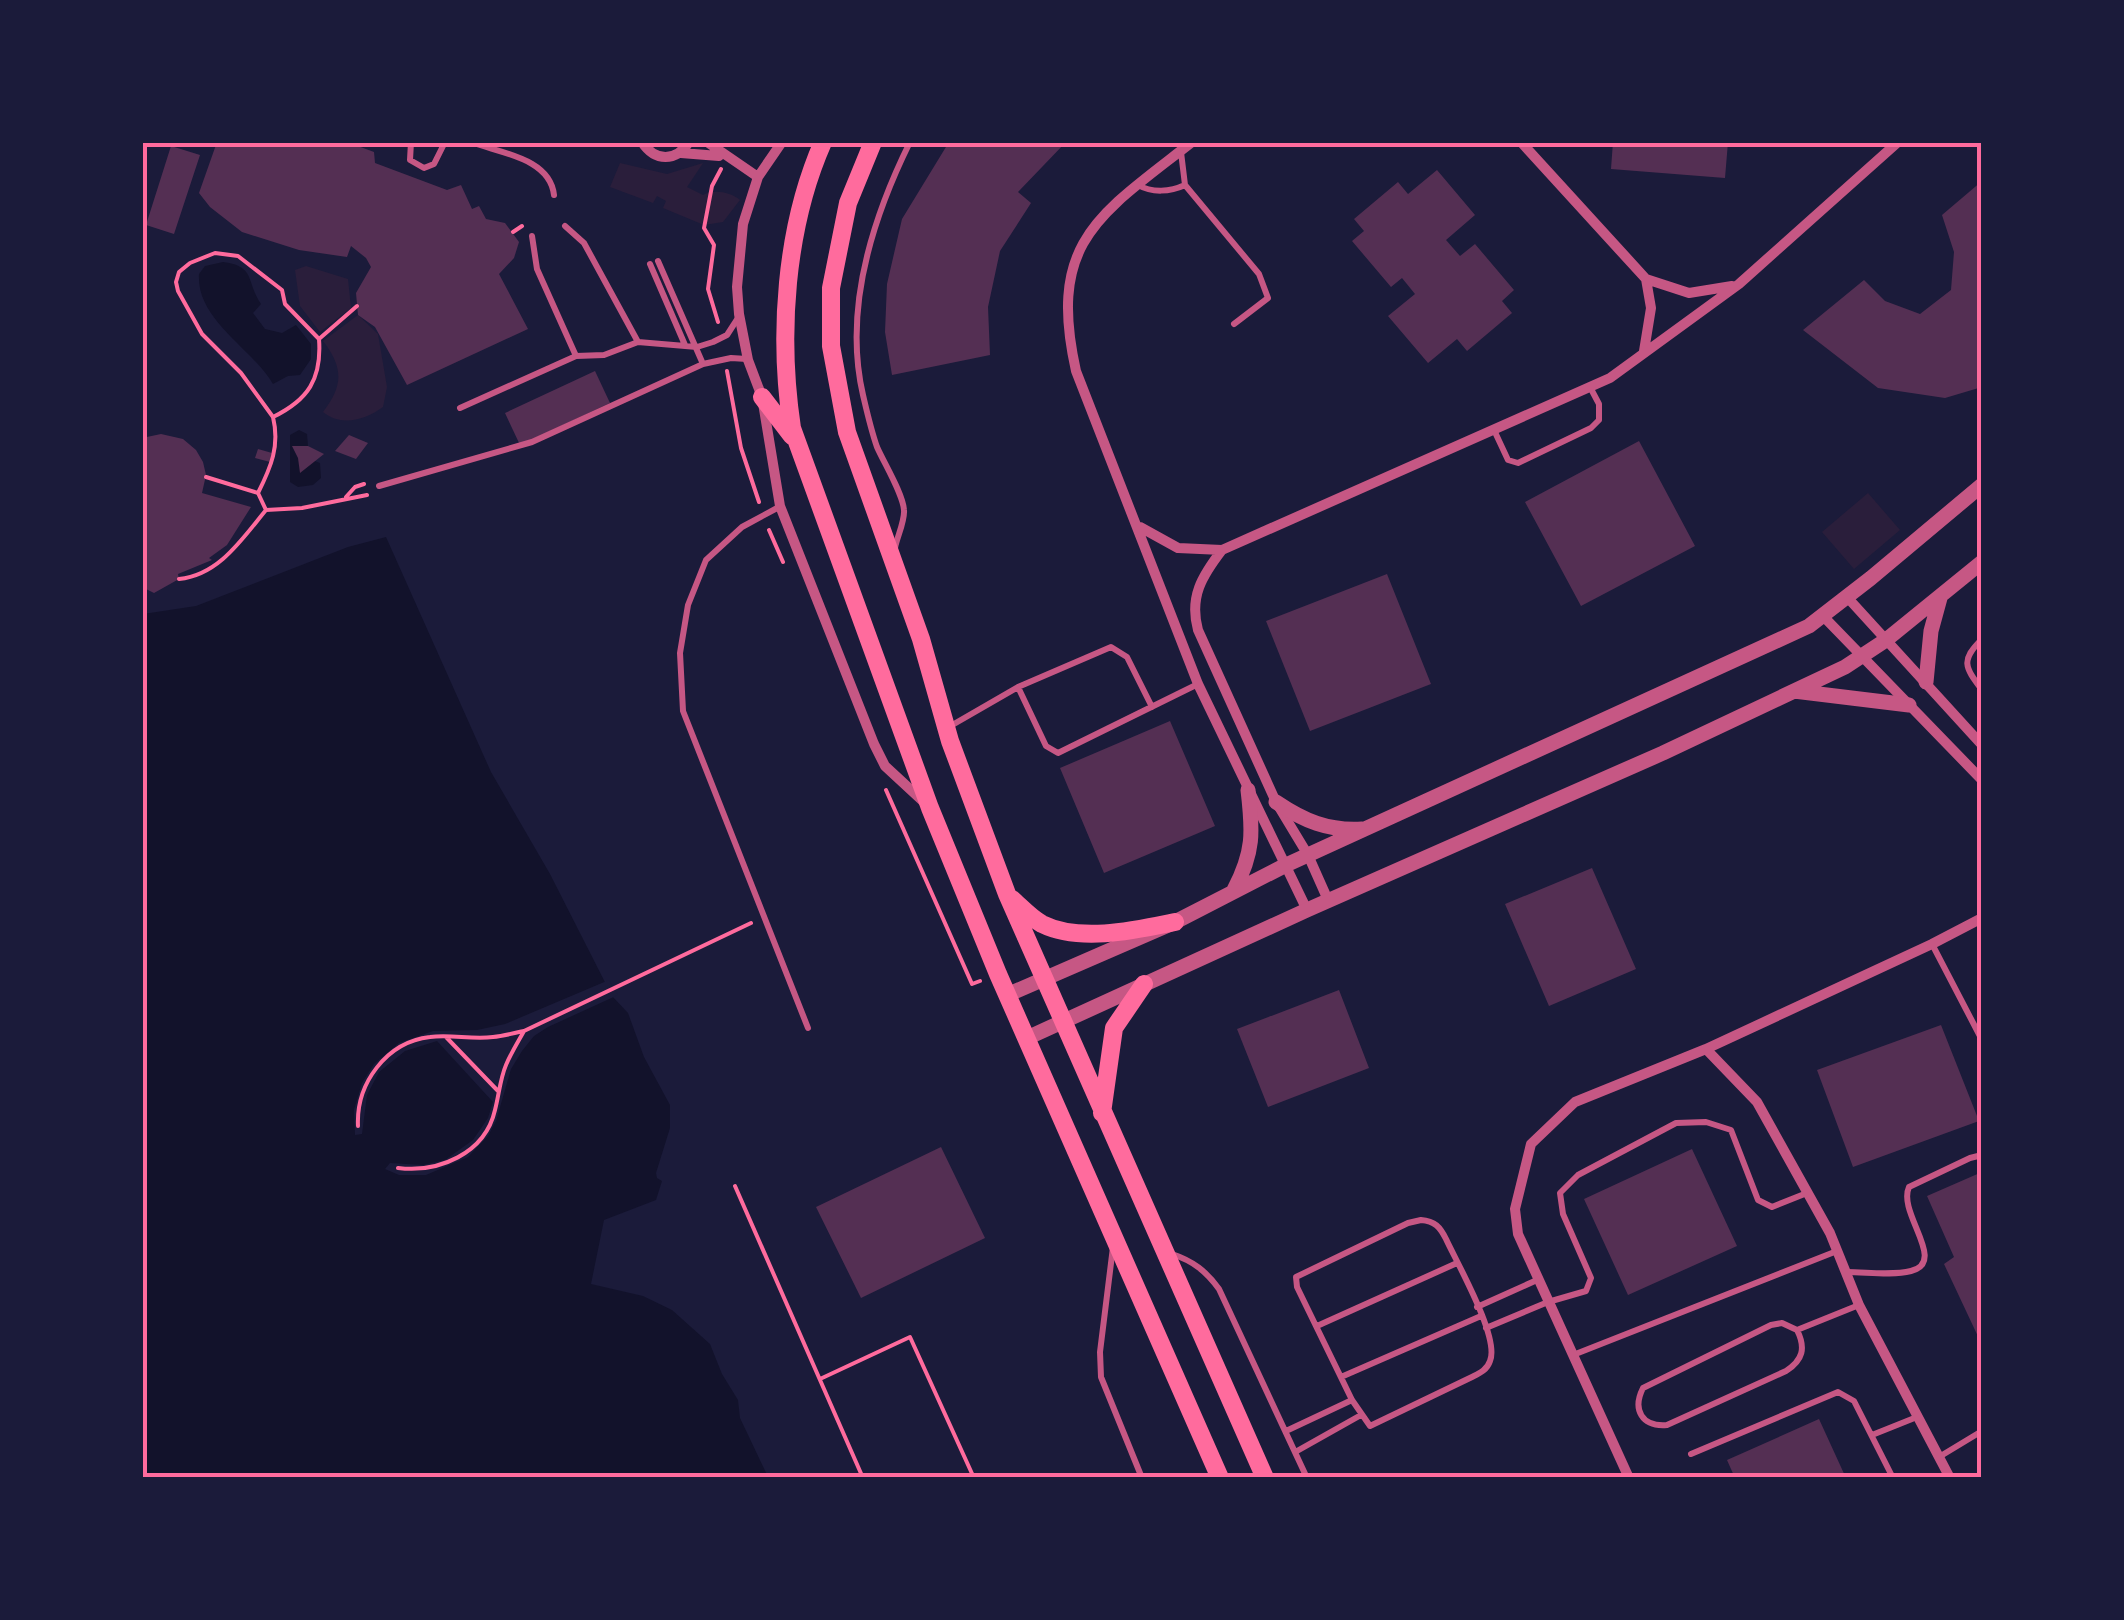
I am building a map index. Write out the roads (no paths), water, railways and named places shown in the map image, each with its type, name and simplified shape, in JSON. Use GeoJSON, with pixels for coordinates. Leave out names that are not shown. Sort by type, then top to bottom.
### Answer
{"type":"FeatureCollection","features":[{"type":"Feature","properties":{"kind":"main road"},"geometry":{"type":"LineString","coordinates":[[823,142],[800,217],[786,310],[784,381],[797,442],[930,808],[1008,996],[1220,1478]]}},
{"type":"Feature","properties":{"kind":"main road"},"geometry":{"type":"LineString","coordinates":[[873,142],[852,190],[837,245],[831,288],[831,346],[847,432],[1007,894],[1265,1478]]}},
{"type":"Feature","properties":{"kind":"main road"},"geometry":{"type":"LineString","coordinates":[[762,397],[797,442]]}},
{"type":"Feature","properties":{"kind":"main road"},"geometry":{"type":"LineString","coordinates":[[1007,894],[1042,924],[1061,929],[1112,931],[1176,922]]}},
{"type":"Feature","properties":{"kind":"main road"},"geometry":{"type":"LineString","coordinates":[[1102,1114],[1114,1028],[1144,984]]}},
{"type":"Feature","properties":{"kind":"street"},"geometry":{"type":"LineString","coordinates":[[642,142],[649,152],[662,158],[681,153],[725,157]]}},
{"type":"Feature","properties":{"kind":"street"},"geometry":{"type":"LineString","coordinates":[[681,153],[689,142]]}},
{"type":"Feature","properties":{"kind":"street"},"geometry":{"type":"LineString","coordinates":[[708,142],[758,177]]}},
{"type":"Feature","properties":{"kind":"street"},"geometry":{"type":"LineString","coordinates":[[782,142],[758,177],[744,224],[738,287],[739,314],[748,360],[762,397],[780,506],[874,744],[885,766],[930,808]]}},
{"type":"Feature","properties":{"kind":"street"},"geometry":{"type":"LineString","coordinates":[[1192,142],[1138,185],[1084,238],[1070,272],[1070,341],[1076,371],[1198,684],[1307,910]]}},
{"type":"Feature","properties":{"kind":"street"},"geometry":{"type":"LineString","coordinates":[[1521,142],[1646,279],[1688,293],[1740,284]]}},
{"type":"Feature","properties":{"kind":"street"},"geometry":{"type":"LineString","coordinates":[[1140,527],[1178,548],[1222,550],[1610,378],[1740,284],[1898,142]]}},
{"type":"Feature","properties":{"kind":"street"},"geometry":{"type":"LineString","coordinates":[[1644,351],[1651,308],[1646,279]]}},
{"type":"Feature","properties":{"kind":"street"},"geometry":{"type":"LineString","coordinates":[[1008,996],[1176,922],[1286,865],[1786,637],[1848,597],[1982,485]]}},
{"type":"Feature","properties":{"kind":"street"},"geometry":{"type":"LineString","coordinates":[[1222,550],[1202,576],[1196,592],[1195,616],[1276,802],[1308,855],[1328,900]]}},
{"type":"Feature","properties":{"kind":"street"},"geometry":{"type":"LineString","coordinates":[[1027,1038],[1864,658],[1982,562]]}},
{"type":"Feature","properties":{"kind":"street"},"geometry":{"type":"LineString","coordinates":[[1848,597],[1982,745]]}},
{"type":"Feature","properties":{"kind":"street"},"geometry":{"type":"LineString","coordinates":[[1926,682],[1931,631],[1940,598]]}},
{"type":"Feature","properties":{"kind":"street"},"geometry":{"type":"LineString","coordinates":[[1823,616],[1982,780]]}},
{"type":"Feature","properties":{"kind":"street"},"geometry":{"type":"LineString","coordinates":[[1794,692],[1908,706]]}},
{"type":"Feature","properties":{"kind":"street"},"geometry":{"type":"LineString","coordinates":[[1234,890],[1248,864],[1252,846],[1248,790]]}},
{"type":"Feature","properties":{"kind":"street"},"geometry":{"type":"LineString","coordinates":[[1276,802],[1321,826],[1371,828]]}},
{"type":"Feature","properties":{"kind":"street"},"geometry":{"type":"LineString","coordinates":[[1628,1478],[1518,1234],[1515,1210],[1531,1144],[1576,1102],[1706,1049],[1982,918]]}},
{"type":"Feature","properties":{"kind":"street"},"geometry":{"type":"LineString","coordinates":[[1706,1049],[1757,1102],[1838,1250],[1859,1305],[1950,1478]]}},
{"type":"Feature","properties":{"kind":"lane"},"geometry":{"type":"LineString","coordinates":[[411,142],[410,160],[424,168],[434,164],[445,142]]}},
{"type":"Feature","properties":{"kind":"lane"},"geometry":{"type":"LineString","coordinates":[[471,142],[537,166],[551,182],[554,195]]}},
{"type":"Feature","properties":{"kind":"lane"},"geometry":{"type":"LineString","coordinates":[[892,559],[904,510],[876,443],[863,394],[856,360],[857,315],[866,258],[891,181],[910,142]]}},
{"type":"Feature","properties":{"kind":"lane"},"geometry":{"type":"LineString","coordinates":[[1181,152],[1185,184],[1259,274],[1268,298],[1234,324]]}},
{"type":"Feature","properties":{"kind":"lane"},"geometry":{"type":"LineString","coordinates":[[1138,185],[1161,190],[1185,184]]}},
{"type":"Feature","properties":{"kind":"lane"},"geometry":{"type":"LineString","coordinates":[[565,226],[584,243],[638,342]]}},
{"type":"Feature","properties":{"kind":"lane"},"geometry":{"type":"LineString","coordinates":[[532,236],[537,270],[576,356]]}},
{"type":"Feature","properties":{"kind":"lane"},"geometry":{"type":"LineString","coordinates":[[685,346],[654,263],[703,364]]}},
{"type":"Feature","properties":{"kind":"lane"},"geometry":{"type":"LineString","coordinates":[[460,408],[576,356],[604,355],[638,342],[697,347],[728,335],[739,314]]}},
{"type":"Feature","properties":{"kind":"lane"},"geometry":{"type":"LineString","coordinates":[[378,486],[532,442],[703,364],[731,358],[748,360]]}},
{"type":"Feature","properties":{"kind":"lane"},"geometry":{"type":"LineString","coordinates":[[1493,429],[1508,460],[1518,464],[1591,428],[1599,420],[1599,404],[1590,386]]}},
{"type":"Feature","properties":{"kind":"lane"},"geometry":{"type":"LineString","coordinates":[[780,506],[742,527],[706,560],[688,606],[680,653],[683,711],[808,1028]]}},
{"type":"Feature","properties":{"kind":"lane"},"geometry":{"type":"LineString","coordinates":[[1982,638],[1966,660],[1968,671],[1982,690]]}},
{"type":"Feature","properties":{"kind":"lane"},"geometry":{"type":"LineString","coordinates":[[947,729],[1018,687],[1111,647],[1123,652],[1152,707]]}},
{"type":"Feature","properties":{"kind":"lane"},"geometry":{"type":"LineString","coordinates":[[1018,687],[1046,746],[1053,753],[1062,753],[1198,684]]}},
{"type":"Feature","properties":{"kind":"lane"},"geometry":{"type":"LineString","coordinates":[[1932,944],[1982,1040]]}},
{"type":"Feature","properties":{"kind":"lane"},"geometry":{"type":"LineString","coordinates":[[1486,1328],[1548,1302],[1586,1292],[1591,1278],[1563,1214],[1560,1193],[1578,1175],[1676,1123],[1706,1122],[1731,1130],[1758,1200],[1772,1208],[1808,1193]]}},
{"type":"Feature","properties":{"kind":"lane"},"geometry":{"type":"LineString","coordinates":[[1847,1272],[1905,1272],[1922,1265],[1926,1256],[1924,1246],[1905,1201],[1909,1186],[1982,1156]]}},
{"type":"Feature","properties":{"kind":"lane"},"geometry":{"type":"LineString","coordinates":[[1430,1221],[1439,1227],[1479,1311],[1492,1350],[1486,1369],[1368,1425],[1297,1288],[1296,1278],[1408,1223],[1430,1221]]}},
{"type":"Feature","properties":{"kind":"lane"},"geometry":{"type":"LineString","coordinates":[[1114,1236],[1099,1364],[1103,1389],[1142,1478]]}},
{"type":"Feature","properties":{"kind":"lane"},"geometry":{"type":"LineString","coordinates":[[1162,1250],[1188,1260],[1208,1274],[1219,1289],[1308,1478]]}},
{"type":"Feature","properties":{"kind":"lane"},"geometry":{"type":"LineString","coordinates":[[1572,1356],[1838,1250]]}},
{"type":"Feature","properties":{"kind":"lane"},"geometry":{"type":"LineString","coordinates":[[1316,1326],[1457,1263]]}},
{"type":"Feature","properties":{"kind":"lane"},"geometry":{"type":"LineString","coordinates":[[1341,1377],[1536,1280]]}},
{"type":"Feature","properties":{"kind":"lane"},"geometry":{"type":"LineString","coordinates":[[1797,1330],[1803,1345],[1802,1356],[1786,1370],[1667,1424],[1655,1426],[1638,1411],[1637,1399],[1643,1388],[1771,1325],[1782,1323],[1797,1330],[1859,1305]]}},
{"type":"Feature","properties":{"kind":"lane"},"geometry":{"type":"LineString","coordinates":[[1691,1454],[1832,1392],[1844,1393],[1854,1400],[1894,1478]]}},
{"type":"Feature","properties":{"kind":"lane"},"geometry":{"type":"LineString","coordinates":[[1286,1431],[1352,1400]]}},
{"type":"Feature","properties":{"kind":"lane"},"geometry":{"type":"LineString","coordinates":[[1297,1451],[1361,1416]]}},
{"type":"Feature","properties":{"kind":"lane"},"geometry":{"type":"LineString","coordinates":[[1872,1436],[1917,1417]]}},
{"type":"Feature","properties":{"kind":"lane"},"geometry":{"type":"LineString","coordinates":[[1938,1457],[1982,1431]]}}]}
